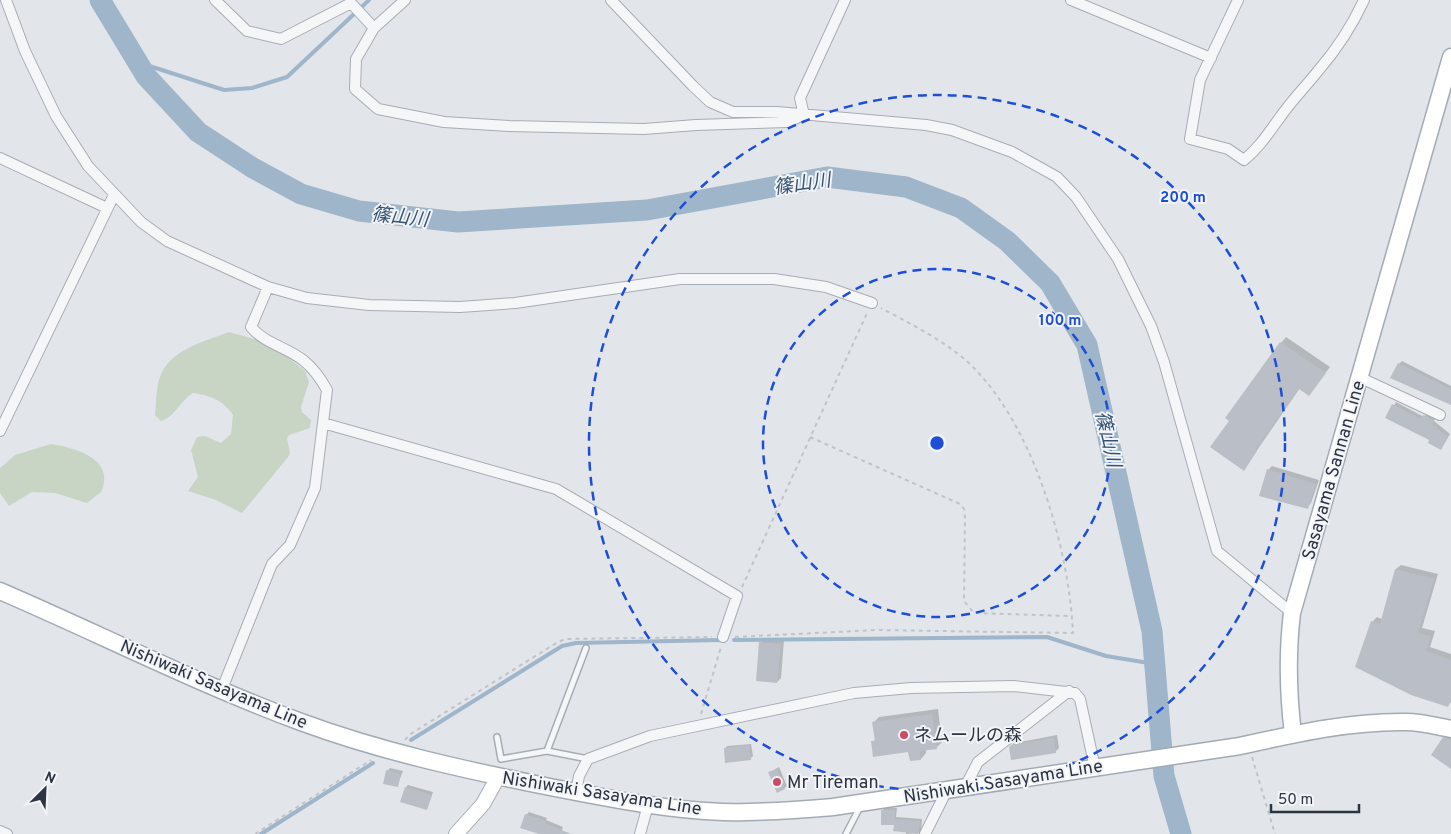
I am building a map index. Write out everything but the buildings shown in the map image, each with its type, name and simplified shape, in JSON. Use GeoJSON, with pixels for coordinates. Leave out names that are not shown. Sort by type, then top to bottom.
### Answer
{"type":"FeatureCollection","features":[{"type":"Feature","properties":{"kind":"main road","name":"Sasayama Sannan Line"},"geometry":{"type":"LineString","coordinates":[[1293,734],[1288,683],[1288,651],[1292,613],[1451,57]]}},
{"type":"Feature","properties":{"kind":"main road","name":"Nishiwaki Sasayama Line"},"geometry":{"type":"LineString","coordinates":[[0,591],[299,721],[395,752],[498,777],[648,804],[723,812],[773,812],[862,803],[1244,745],[1293,734]]}},
{"type":"Feature","properties":{"kind":"main road"},"geometry":{"type":"LineString","coordinates":[[1293,734],[1364,723],[1399,722],[1451,728]]}},
{"type":"Feature","properties":{"kind":"main road"},"geometry":{"type":"LineString","coordinates":[[456,834],[483,804],[498,777]]}},
{"type":"Feature","properties":{"kind":"street"},"geometry":{"type":"LineString","coordinates":[[6,0],[25,51],[56,116],[88,166],[114,195],[141,222],[167,241],[268,287],[307,298],[369,305],[460,307],[525,302],[680,279],[774,279],[826,287],[872,303]]}},
{"type":"Feature","properties":{"kind":"street"},"geometry":{"type":"LineString","coordinates":[[215,0],[247,31],[280,39],[351,3],[374,28]]}},
{"type":"Feature","properties":{"kind":"street"},"geometry":{"type":"LineString","coordinates":[[405,0],[374,28],[356,59],[354,89],[378,109],[444,122],[509,126],[644,129],[788,122],[804,115]]}},
{"type":"Feature","properties":{"kind":"street"},"geometry":{"type":"LineString","coordinates":[[611,0],[674,68],[710,102],[733,112],[777,112],[926,124],[952,130],[1012,152],[1058,177],[1076,197],[1118,258],[1151,326],[1164,362],[1217,551],[1292,613]]}},
{"type":"Feature","properties":{"kind":"street"},"geometry":{"type":"LineString","coordinates":[[804,115],[800,98],[845,0]]}},
{"type":"Feature","properties":{"kind":"street"},"geometry":{"type":"LineString","coordinates":[[1071,0],[1211,58]]}},
{"type":"Feature","properties":{"kind":"street"},"geometry":{"type":"LineString","coordinates":[[1238,0],[1200,80],[1190,139],[1228,149],[1244,160],[1256,150],[1272,131],[1281,116],[1325,63],[1352,27],[1364,0]]}},
{"type":"Feature","properties":{"kind":"street"},"geometry":{"type":"LineString","coordinates":[[0,158],[107,208]]}},
{"type":"Feature","properties":{"kind":"street"},"geometry":{"type":"LineString","coordinates":[[0,431],[114,195]]}},
{"type":"Feature","properties":{"kind":"street"},"geometry":{"type":"LineString","coordinates":[[222,689],[272,564],[290,545],[315,488],[328,390],[321,378],[303,360],[257,334],[250,327],[268,287]]}},
{"type":"Feature","properties":{"kind":"street"},"geometry":{"type":"LineString","coordinates":[[1359,377],[1440,414]]}},
{"type":"Feature","properties":{"kind":"street"},"geometry":{"type":"LineString","coordinates":[[323,423],[556,489],[738,596],[723,638]]}},
{"type":"Feature","properties":{"kind":"street"},"geometry":{"type":"LineString","coordinates":[[576,792],[579,776],[588,759],[650,736],[854,693],[910,688],[1014,686],[1075,693],[1080,699],[1097,767]]}},
{"type":"Feature","properties":{"kind":"street"},"geometry":{"type":"LineString","coordinates":[[965,787],[978,762],[1069,691]]}},
{"type":"Feature","properties":{"kind":"street"},"geometry":{"type":"LineString","coordinates":[[925,834],[947,790]]}},
{"type":"Feature","properties":{"kind":"street"},"geometry":{"type":"LineString","coordinates":[[640,834],[648,804]]}},
{"type":"Feature","properties":{"kind":"street"},"geometry":{"type":"LineString","coordinates":[[0,832],[7,834]]}},
{"type":"Feature","properties":{"kind":"lane"},"geometry":{"type":"LineString","coordinates":[[548,751],[586,648]]}},
{"type":"Feature","properties":{"kind":"lane"},"geometry":{"type":"LineString","coordinates":[[497,737],[501,759],[548,751],[588,759]]}},
{"type":"Feature","properties":{"kind":"lane"},"geometry":{"type":"LineString","coordinates":[[846,834],[862,803]]}},
{"type":"Feature","properties":{"kind":"path"},"geometry":{"type":"LineString","coordinates":[[395,752],[409,735],[565,639],[723,638],[876,630],[1073,633],[1058,531],[1024,444],[997,395],[962,358],[949,348],[929,334],[872,303],[738,596]]}},
{"type":"Feature","properties":{"kind":"path"},"geometry":{"type":"LineString","coordinates":[[810,436],[960,504],[964,509],[965,517],[964,601],[974,613],[1072,616]]}},
{"type":"Feature","properties":{"kind":"path"},"geometry":{"type":"LineString","coordinates":[[698,725],[714,678],[723,638]]}},
{"type":"Feature","properties":{"kind":"path"},"geometry":{"type":"LineString","coordinates":[[1244,745],[1275,834]]}},
{"type":"Feature","properties":{"kind":"path"},"geometry":{"type":"LineString","coordinates":[[255,834],[373,759]]}},
{"type":"Feature","properties":{"kind":"green space"},"geometry":{"type":"Polygon","coordinates":[[[229,332],[272,344],[305,371],[309,382],[301,407],[302,412],[311,420],[310,428],[289,435],[287,438],[290,453],[288,457],[242,513],[216,500],[188,491],[198,477],[191,450],[197,437],[205,436],[221,443],[231,434],[233,415],[229,410],[216,400],[193,393],[166,419],[161,421],[155,415],[158,384],[162,372],[168,363],[186,349],[229,332]]]}},
{"type":"Feature","properties":{"kind":"green space"},"geometry":{"type":"Polygon","coordinates":[[[51,444],[82,452],[98,463],[103,471],[104,481],[101,492],[87,503],[55,493],[32,492],[9,506],[0,493],[0,468],[15,455],[51,444]]]}},
{"type":"Feature","properties":{"kind":"waterway","name":"篠山川"},"geometry":{"type":"LineString","coordinates":[[100,0],[146,76],[198,132],[253,168],[301,194],[359,211],[458,222],[647,210],[827,177],[906,187],[961,208],[1007,241],[1050,283],[1087,345],[1152,631],[1164,776],[1181,834]]}},
{"type":"Feature","properties":{"kind":"waterway"},"geometry":{"type":"LineString","coordinates":[[137,62],[224,90],[252,88],[287,77],[369,0]]}},
{"type":"Feature","properties":{"kind":"waterway"},"geometry":{"type":"LineString","coordinates":[[734,640],[1047,637],[1106,656],[1155,664]]}},
{"type":"Feature","properties":{"kind":"waterway"},"geometry":{"type":"LineString","coordinates":[[411,740],[562,646],[576,643],[721,640]]}},
{"type":"Feature","properties":{"kind":"waterway"},"geometry":{"type":"LineString","coordinates":[[261,834],[373,763]]}},
{"type":"Feature","properties":{"kind":"place","name":"ネムールの森"},"geometry":{"type":"Point","coordinates":[904,735]}},
{"type":"Feature","properties":{"kind":"place","name":"Mr Tireman"},"geometry":{"type":"Point","coordinates":[777,782]}}]}
